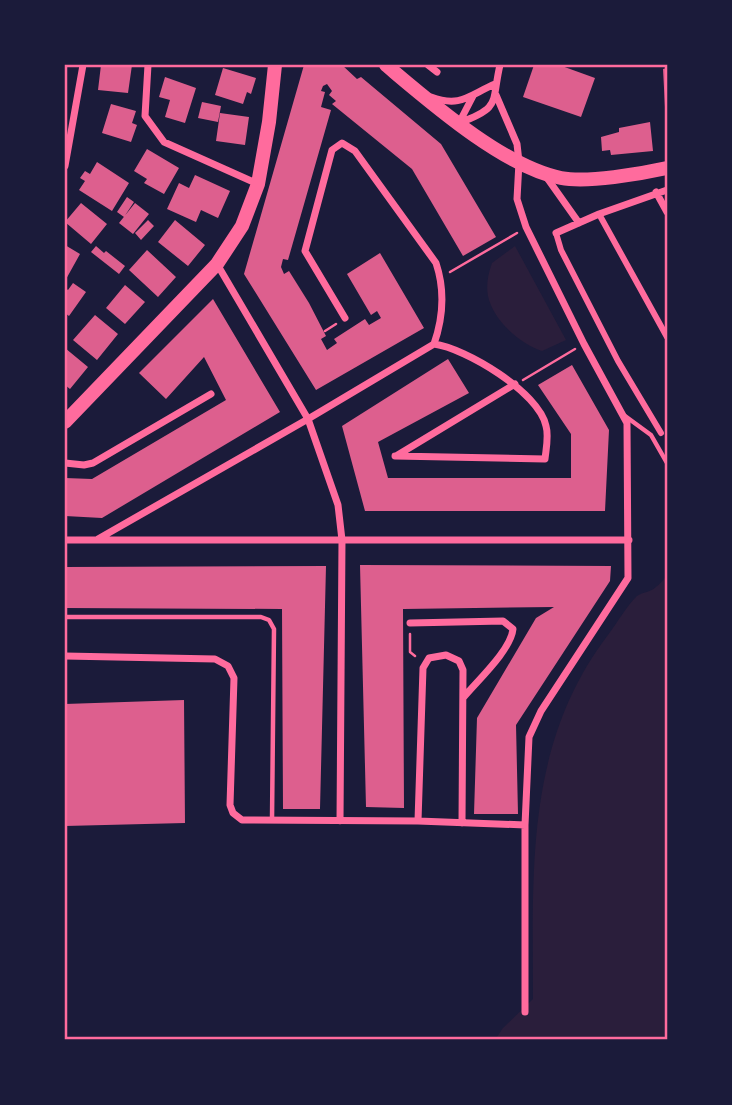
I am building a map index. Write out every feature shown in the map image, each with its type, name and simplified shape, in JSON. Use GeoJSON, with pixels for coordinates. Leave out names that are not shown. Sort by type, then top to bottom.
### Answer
{"type":"FeatureCollection","features":[{"type":"Feature","properties":{"kind":"main road"},"geometry":{"type":"LineString","coordinates":[[66,420],[217,264],[242,226],[258,184],[269,122],[275,65]]}},
{"type":"Feature","properties":{"kind":"main road"},"geometry":{"type":"LineString","coordinates":[[386,65],[459,124],[519,162],[544,173],[563,178],[602,177],[667,168]]}},
{"type":"Feature","properties":{"kind":"street"},"geometry":{"type":"LineString","coordinates":[[65,166],[83,65]]}},
{"type":"Feature","properties":{"kind":"street"},"geometry":{"type":"LineString","coordinates":[[148,65],[145,116],[164,142],[258,184]]}},
{"type":"Feature","properties":{"kind":"street"},"geometry":{"type":"LineString","coordinates":[[428,65],[437,72]]}},
{"type":"Feature","properties":{"kind":"street"},"geometry":{"type":"LineString","coordinates":[[500,65],[495,85],[496,95],[516,144],[519,162],[516,191],[526,228],[627,424],[629,572],[626,584],[531,728],[529,737],[525,825],[525,1012]]}},
{"type":"Feature","properties":{"kind":"street"},"geometry":{"type":"LineString","coordinates":[[419,93],[452,103],[495,85]]}},
{"type":"Feature","properties":{"kind":"street"},"geometry":{"type":"LineString","coordinates":[[459,124],[484,112],[493,103],[496,95]]}},
{"type":"Feature","properties":{"kind":"street"},"geometry":{"type":"LineString","coordinates":[[459,124],[474,96]]}},
{"type":"Feature","properties":{"kind":"street"},"geometry":{"type":"LineString","coordinates":[[345,318],[305,251],[332,150],[338,144],[346,144],[355,151],[432,256],[441,278],[441,321],[433,344]]}},
{"type":"Feature","properties":{"kind":"street"},"geometry":{"type":"LineString","coordinates":[[544,173],[579,223]]}},
{"type":"Feature","properties":{"kind":"street"},"geometry":{"type":"LineString","coordinates":[[661,433],[612,349],[561,250],[556,233],[599,214],[667,190]]}},
{"type":"Feature","properties":{"kind":"street"},"geometry":{"type":"LineString","coordinates":[[656,192],[667,212]]}},
{"type":"Feature","properties":{"kind":"street"},"geometry":{"type":"LineString","coordinates":[[599,214],[667,337]]}},
{"type":"Feature","properties":{"kind":"street"},"geometry":{"type":"LineString","coordinates":[[217,264],[308,419],[338,505],[342,540],[340,821]]}},
{"type":"Feature","properties":{"kind":"street"},"geometry":{"type":"LineString","coordinates":[[97,540],[433,344],[453,347],[515,384],[524,392],[544,419],[547,431],[545,459],[396,456],[515,384]]}},
{"type":"Feature","properties":{"kind":"street"},"geometry":{"type":"LineString","coordinates":[[65,463],[93,463],[211,394]]}},
{"type":"Feature","properties":{"kind":"street"},"geometry":{"type":"LineString","coordinates":[[65,540],[629,540]]}},
{"type":"Feature","properties":{"kind":"street"},"geometry":{"type":"LineString","coordinates":[[410,623],[503,621],[513,629],[512,636],[498,657],[462,698]]}},
{"type":"Feature","properties":{"kind":"street"},"geometry":{"type":"LineString","coordinates":[[418,821],[422,672],[429,658],[446,655],[459,662],[463,670],[461,822]]}},
{"type":"Feature","properties":{"kind":"street"},"geometry":{"type":"LineString","coordinates":[[65,656],[215,659],[228,666],[234,678],[230,805],[233,813],[247,821],[418,821],[525,825]]}},
{"type":"Feature","properties":{"kind":"lane"},"geometry":{"type":"LineString","coordinates":[[625,416],[651,435],[667,463]]}},
{"type":"Feature","properties":{"kind":"lane"},"geometry":{"type":"LineString","coordinates":[[65,617],[261,617],[270,620],[274,629],[272,821]]}},
{"type":"Feature","properties":{"kind":"path"},"geometry":{"type":"LineString","coordinates":[[441,278],[526,228]]}},
{"type":"Feature","properties":{"kind":"path"},"geometry":{"type":"LineString","coordinates":[[515,384],[584,344]]}},
{"type":"Feature","properties":{"kind":"path"},"geometry":{"type":"LineString","coordinates":[[410,623],[410,652]]}},
{"type":"Feature","properties":{"kind":"shaded area"},"geometry":{"type":"Polygon","coordinates":[[[515,246],[566,340],[542,351],[525,343],[501,322],[488,296],[492,263],[515,246]]]}},
{"type":"Feature","properties":{"kind":"shaded area"},"geometry":{"type":"Polygon","coordinates":[[[667,575],[667,1040],[495,1040],[503,1028],[533,999],[533,903],[539,809],[561,720],[581,677],[625,610],[637,596],[654,589],[667,575]]]}},
{"type":"Feature","properties":{"kind":"building"},"geometry":{"type":"Polygon","coordinates":[[[101,65],[132,65],[128,93],[98,90],[101,65]]]}},
{"type":"Feature","properties":{"kind":"building"},"geometry":{"type":"Polygon","coordinates":[[[304,65],[342,65],[357,79],[361,77],[441,144],[496,237],[463,256],[412,169],[332,104],[336,101],[329,95],[332,91],[327,84],[323,86],[321,91],[325,92],[321,107],[331,110],[288,260],[283,259],[281,267],[284,274],[289,271],[309,303],[326,336],[321,339],[327,350],[337,343],[334,339],[365,319],[369,325],[381,318],[377,311],[371,315],[347,274],[380,253],[424,328],[316,390],[244,274],[304,65]]]}},
{"type":"Feature","properties":{"kind":"building"},"geometry":{"type":"Polygon","coordinates":[[[534,65],[559,65],[595,78],[581,117],[523,97],[534,65]]]}},
{"type":"Feature","properties":{"kind":"building"},"geometry":{"type":"Polygon","coordinates":[[[223,68],[256,78],[251,94],[247,92],[243,104],[215,95],[223,68]]]}},
{"type":"Feature","properties":{"kind":"building"},"geometry":{"type":"Polygon","coordinates":[[[667,68],[667,107],[665,107],[663,69],[667,68]]]}},
{"type":"Feature","properties":{"kind":"building"},"geometry":{"type":"Polygon","coordinates":[[[165,77],[196,88],[185,123],[165,117],[170,100],[159,97],[165,77]]]}},
{"type":"Feature","properties":{"kind":"building"},"geometry":{"type":"Polygon","coordinates":[[[202,102],[221,106],[218,122],[198,118],[202,102]]]}},
{"type":"Feature","properties":{"kind":"building"},"geometry":{"type":"Polygon","coordinates":[[[111,104],[136,111],[132,123],[137,125],[131,142],[102,133],[111,104]]]}},
{"type":"Feature","properties":{"kind":"building"},"geometry":{"type":"Polygon","coordinates":[[[220,113],[249,117],[245,145],[216,141],[220,113]]]}},
{"type":"Feature","properties":{"kind":"building"},"geometry":{"type":"Polygon","coordinates":[[[650,122],[653,151],[611,155],[610,150],[602,151],[601,137],[619,132],[619,128],[650,122]]]}},
{"type":"Feature","properties":{"kind":"building"},"geometry":{"type":"Polygon","coordinates":[[[147,149],[179,168],[164,194],[144,183],[147,179],[134,171],[147,149]]]}},
{"type":"Feature","properties":{"kind":"building"},"geometry":{"type":"Polygon","coordinates":[[[97,162],[129,183],[112,211],[79,190],[85,181],[80,178],[85,171],[90,174],[97,162]]]}},
{"type":"Feature","properties":{"kind":"building"},"geometry":{"type":"Polygon","coordinates":[[[195,175],[230,191],[218,218],[201,210],[196,222],[167,209],[179,183],[189,188],[195,175]]]}},
{"type":"Feature","properties":{"kind":"building"},"geometry":{"type":"Polygon","coordinates":[[[127,197],[134,202],[124,217],[117,212],[127,197]]]}},
{"type":"Feature","properties":{"kind":"building"},"geometry":{"type":"Polygon","coordinates":[[[81,203],[107,224],[91,244],[65,222],[81,203]]]}},
{"type":"Feature","properties":{"kind":"building"},"geometry":{"type":"Polygon","coordinates":[[[135,203],[149,214],[133,234],[119,223],[135,203]]]}},
{"type":"Feature","properties":{"kind":"building"},"geometry":{"type":"Polygon","coordinates":[[[148,220],[154,226],[141,240],[135,233],[148,220]]]}},
{"type":"Feature","properties":{"kind":"building"},"geometry":{"type":"Polygon","coordinates":[[[175,220],[205,245],[188,266],[158,242],[175,220]]]}},
{"type":"Feature","properties":{"kind":"building"},"geometry":{"type":"Polygon","coordinates":[[[65,245],[80,254],[65,281],[65,245]]]}},
{"type":"Feature","properties":{"kind":"building"},"geometry":{"type":"Polygon","coordinates":[[[96,246],[125,266],[119,274],[91,252],[96,246]]]}},
{"type":"Feature","properties":{"kind":"building"},"geometry":{"type":"Polygon","coordinates":[[[147,250],[176,277],[158,297],[129,270],[147,250]]]}},
{"type":"Feature","properties":{"kind":"building"},"geometry":{"type":"Polygon","coordinates":[[[73,283],[86,292],[69,316],[65,313],[65,288],[68,290],[73,283]]]}},
{"type":"Feature","properties":{"kind":"building"},"geometry":{"type":"Polygon","coordinates":[[[125,285],[145,302],[125,324],[106,308],[125,285]]]}},
{"type":"Feature","properties":{"kind":"building"},"geometry":{"type":"Polygon","coordinates":[[[213,299],[280,412],[102,518],[65,516],[65,478],[92,479],[226,400],[204,357],[166,399],[139,373],[213,299]]]}},
{"type":"Feature","properties":{"kind":"building"},"geometry":{"type":"Polygon","coordinates":[[[95,315],[118,334],[97,360],[73,340],[95,315]]]}},
{"type":"Feature","properties":{"kind":"building"},"geometry":{"type":"Polygon","coordinates":[[[65,348],[88,367],[70,389],[65,385],[65,348]]]}},
{"type":"Feature","properties":{"kind":"building"},"geometry":{"type":"Polygon","coordinates":[[[448,359],[469,393],[378,442],[388,478],[571,478],[571,434],[538,385],[572,365],[609,430],[605,511],[365,511],[342,426],[448,359]]]}},
{"type":"Feature","properties":{"kind":"building"},"geometry":{"type":"Polygon","coordinates":[[[360,565],[611,566],[610,581],[516,725],[518,814],[474,814],[477,718],[536,618],[554,607],[403,609],[404,808],[366,807],[360,565]]]}},
{"type":"Feature","properties":{"kind":"building"},"geometry":{"type":"Polygon","coordinates":[[[326,566],[320,809],[283,809],[282,609],[65,608],[65,567],[326,566]]]}},
{"type":"Feature","properties":{"kind":"building"},"geometry":{"type":"Polygon","coordinates":[[[184,700],[185,823],[65,826],[65,704],[184,700]]]}}]}
